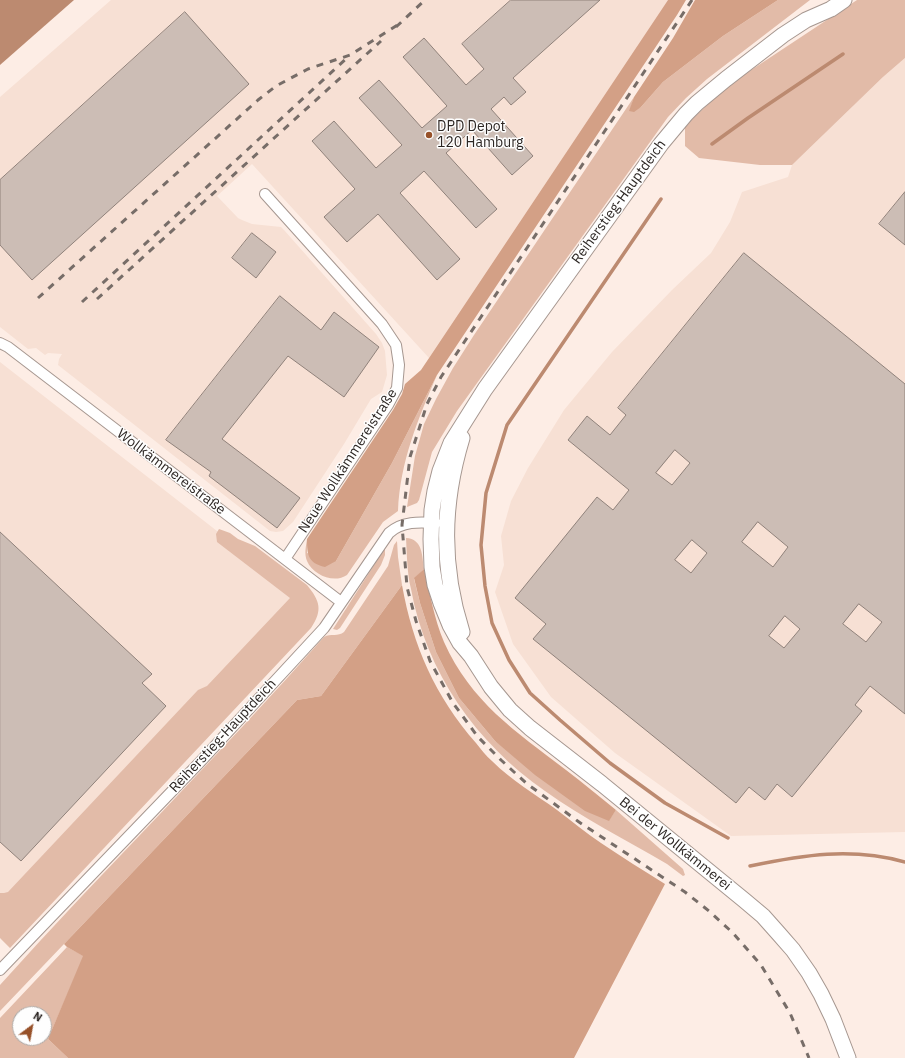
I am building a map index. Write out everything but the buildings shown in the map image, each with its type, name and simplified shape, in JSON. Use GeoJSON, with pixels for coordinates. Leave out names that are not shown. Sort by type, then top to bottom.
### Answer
{"type":"FeatureCollection","features":[{"type":"Feature","properties":{"kind":"main road","name":"Reiherstieg-Hauptdeich"},"geometry":{"type":"LineString","coordinates":[[806,20],[826,0]]}},
{"type":"Feature","properties":{"kind":"main road","name":"Reiherstieg-Hauptdeich"},"geometry":{"type":"LineString","coordinates":[[468,418],[476,402],[493,377],[674,128],[697,102],[783,35],[806,20],[831,9],[844,0]]}},
{"type":"Feature","properties":{"kind":"main road","name":"Bei der Wollkämmerei"},"geometry":{"type":"LineString","coordinates":[[468,418],[451,443],[445,457],[435,491],[431,523],[432,567],[441,603],[450,625],[460,643],[471,656],[491,688],[526,724],[763,916],[793,950],[809,973],[833,1018],[848,1057]]}},
{"type":"Feature","properties":{"kind":"main road","name":"Bei der Wollkämmerei"},"geometry":{"type":"LineString","coordinates":[[468,418],[455,462],[448,502],[446,550],[451,588],[457,615],[471,656]]}},
{"type":"Feature","properties":{"kind":"street","name":"Neue Wollkämmereistraße"},"geometry":{"type":"LineString","coordinates":[[265,194],[382,324],[396,345],[399,364],[397,388],[388,405],[285,558]]}},
{"type":"Feature","properties":{"kind":"street","name":"Wollkämmereistraße"},"geometry":{"type":"LineString","coordinates":[[0,343],[8,347],[341,602]]}},
{"type":"Feature","properties":{"kind":"street","name":"Reiherstieg-Hauptdeich"},"geometry":{"type":"LineString","coordinates":[[0,970],[201,761],[324,628],[389,533],[399,525],[417,522],[446,524]]}},
{"type":"Feature","properties":{"kind":"shaded area"},"geometry":{"type":"Polygon","coordinates":[[[0,0],[74,0],[0,65],[0,0]]]}},
{"type":"Feature","properties":{"kind":"shaded area"},"geometry":{"type":"Polygon","coordinates":[[[111,0],[668,0],[429,358],[252,164],[217,196],[238,218],[242,220],[252,224],[281,227],[376,334],[385,351],[387,375],[382,392],[371,399],[344,444],[293,522],[283,531],[270,531],[58,365],[62,354],[48,353],[45,355],[36,348],[28,349],[0,327],[0,97],[111,0]]]}},
{"type":"Feature","properties":{"kind":"shaded area"},"geometry":{"type":"Polygon","coordinates":[[[668,0],[686,0],[437,375],[392,463],[336,561],[325,567],[315,563],[308,554],[307,539],[393,410],[402,394],[405,384],[421,370],[668,0]]]}},
{"type":"Feature","properties":{"kind":"shaded area"},"geometry":{"type":"Polygon","coordinates":[[[695,0],[778,0],[723,36],[663,82],[641,107],[634,112],[629,111],[634,97],[673,38],[695,0]]]}},
{"type":"Feature","properties":{"kind":"shaded area"},"geometry":{"type":"Polygon","coordinates":[[[778,0],[810,0],[707,79],[668,117],[457,411],[432,452],[419,500],[417,503],[407,507],[415,456],[424,424],[453,368],[634,97],[630,111],[641,107],[663,82],[723,36],[778,0]]]}},
{"type":"Feature","properties":{"kind":"shaded area"},"geometry":{"type":"Polygon","coordinates":[[[857,0],[905,0],[905,58],[883,77],[792,165],[760,165],[699,158],[685,146],[685,126],[727,86],[857,0]]]}},
{"type":"Feature","properties":{"kind":"shaded area"},"geometry":{"type":"Polygon","coordinates":[[[905,58],[905,832],[731,836],[615,753],[551,697],[513,644],[495,592],[504,565],[501,536],[511,501],[528,468],[564,410],[612,352],[672,290],[711,253],[730,222],[742,192],[788,177],[792,165],[883,77],[905,58]]]}},
{"type":"Feature","properties":{"kind":"shaded area"},"geometry":{"type":"Polygon","coordinates":[[[0,362],[217,531],[224,533],[303,595],[0,918],[0,362]]]}},
{"type":"Feature","properties":{"kind":"shaded area"},"geometry":{"type":"Polygon","coordinates":[[[437,375],[417,424],[406,458],[399,493],[398,511],[383,522],[347,575],[336,579],[324,577],[314,570],[307,561],[305,553],[307,539],[307,553],[336,561],[392,463],[437,375]]]}},
{"type":"Feature","properties":{"kind":"shaded area"},"geometry":{"type":"Polygon","coordinates":[[[219,529],[255,546],[307,585],[317,601],[318,611],[315,622],[10,948],[0,938],[0,893],[8,892],[198,690],[207,686],[290,598],[217,542],[216,534],[219,529]]]}},
{"type":"Feature","properties":{"kind":"shaded area"},"geometry":{"type":"Polygon","coordinates":[[[406,538],[416,541],[421,549],[424,569],[414,579],[420,603],[436,652],[459,698],[495,741],[609,820],[616,810],[683,869],[685,875],[683,876],[667,864],[589,820],[559,801],[520,772],[497,751],[476,728],[442,677],[418,620],[407,564],[406,538]]]}},
{"type":"Feature","properties":{"kind":"shaded area"},"geometry":{"type":"Polygon","coordinates":[[[397,541],[402,585],[321,696],[297,700],[0,1011],[0,985],[244,725],[324,637],[344,632],[388,566],[394,545],[397,541]]]}},
{"type":"Feature","properties":{"kind":"shaded area"},"geometry":{"type":"Polygon","coordinates":[[[385,548],[385,555],[381,565],[340,628],[337,630],[333,629],[385,548]]]}},
{"type":"Feature","properties":{"kind":"shaded area"},"geometry":{"type":"Polygon","coordinates":[[[424,569],[435,615],[444,642],[467,682],[481,699],[512,728],[616,810],[609,821],[585,811],[535,775],[495,741],[459,698],[436,652],[420,603],[414,578],[424,569]]]}},
{"type":"Feature","properties":{"kind":"shaded area"},"geometry":{"type":"Polygon","coordinates":[[[402,585],[412,629],[419,649],[437,688],[462,725],[486,755],[516,781],[595,839],[665,884],[574,1058],[68,1058],[52,1043],[52,1030],[83,956],[64,944],[297,700],[321,696],[402,585]]]}},
{"type":"Feature","properties":{"kind":"shaded area"},"geometry":{"type":"Polygon","coordinates":[[[67,947],[84,956],[52,1030],[52,1006],[12,1006],[12,1046],[52,1046],[52,1043],[68,1058],[0,1058],[0,1018],[67,947]]]}},
{"type":"Feature","properties":{"kind":"waterway"},"geometry":{"type":"LineString","coordinates":[[712,144],[843,54]]}},
{"type":"Feature","properties":{"kind":"waterway"},"geometry":{"type":"LineString","coordinates":[[661,199],[507,425],[486,493],[481,545],[485,586],[492,623],[509,660],[530,693],[610,763],[665,803],[728,838]]}},
{"type":"Feature","properties":{"kind":"waterway"},"geometry":{"type":"LineString","coordinates":[[750,866],[827,854],[885,857],[905,862]]}},
{"type":"Feature","properties":{"kind":"railway"},"geometry":{"type":"LineString","coordinates":[[396,27],[425,0]]}},
{"type":"Feature","properties":{"kind":"railway"},"geometry":{"type":"LineString","coordinates":[[692,0],[441,377],[427,404],[410,457],[402,525],[407,587],[416,621],[430,661],[453,703],[478,737],[526,783],[579,822],[685,892],[733,933],[761,965],[790,1013],[809,1058]]}},
{"type":"Feature","properties":{"kind":"railway"},"geometry":{"type":"LineString","coordinates":[[38,298],[258,100],[276,86],[308,69],[350,55],[399,24]]}},
{"type":"Feature","properties":{"kind":"railway"},"geometry":{"type":"LineString","coordinates":[[97,299],[381,41]]}},
{"type":"Feature","properties":{"kind":"railway"},"geometry":{"type":"LineString","coordinates":[[82,302],[348,57]]}},
{"type":"Feature","properties":{"kind":"place","name":"DPD Depot 120 Hamburg"},"geometry":{"type":"Point","coordinates":[429,135]}}]}
